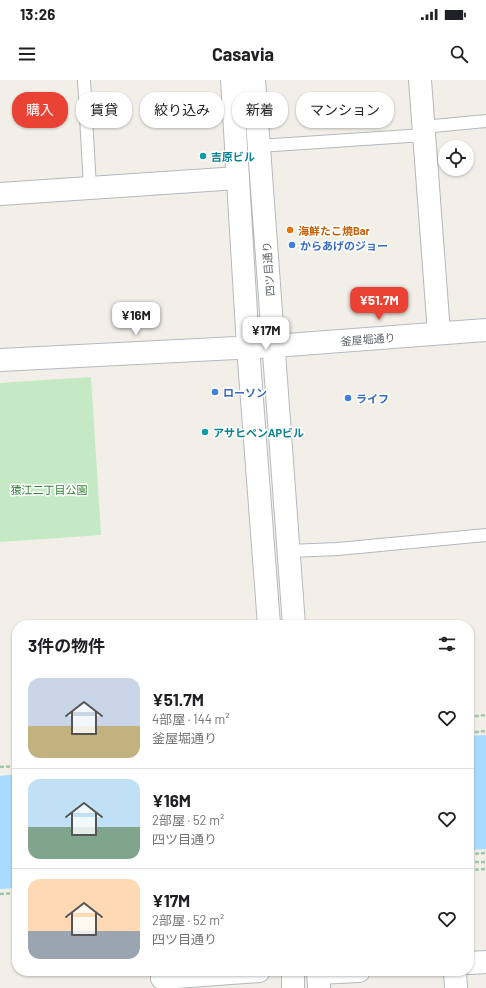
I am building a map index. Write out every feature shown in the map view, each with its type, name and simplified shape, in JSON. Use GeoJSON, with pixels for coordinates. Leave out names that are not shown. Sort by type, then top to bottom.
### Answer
{"type":"FeatureCollection","features":[{"type":"Feature","properties":{"kind":"street"},"geometry":{"type":"LineString","coordinates":[[232,80],[248,347],[269,620]]}},
{"type":"Feature","properties":{"kind":"street","name":"四ツ目通り"},"geometry":{"type":"LineString","coordinates":[[254,80],[294,620]]}},
{"type":"Feature","properties":{"kind":"street"},"geometry":{"type":"LineString","coordinates":[[420,80],[439,333]]}},
{"type":"Feature","properties":{"kind":"street"},"geometry":{"type":"LineString","coordinates":[[0,194],[238,178]]}},
{"type":"Feature","properties":{"kind":"street","name":"釜屋堀通り"},"geometry":{"type":"LineString","coordinates":[[0,360],[274,346],[486,330]]}},
{"type":"Feature","properties":{"kind":"street"},"geometry":{"type":"LineString","coordinates":[[474,963],[486,962]]}},
{"type":"Feature","properties":{"kind":"street"},"geometry":{"type":"LineString","coordinates":[[162,979],[198,976]]}},
{"type":"Feature","properties":{"kind":"street"},"geometry":{"type":"LineString","coordinates":[[293,976],[293,988]]}},
{"type":"Feature","properties":{"kind":"street"},"geometry":{"type":"LineString","coordinates":[[455,976],[456,988]]}},
{"type":"Feature","properties":{"kind":"lane"},"geometry":{"type":"LineString","coordinates":[[84,80],[90,188]]}},
{"type":"Feature","properties":{"kind":"lane"},"geometry":{"type":"LineString","coordinates":[[259,146],[423,131],[486,121]]}},
{"type":"Feature","properties":{"kind":"lane"},"geometry":{"type":"LineString","coordinates":[[289,551],[338,549],[486,535]]}},
{"type":"Feature","properties":{"kind":"path"},"geometry":{"type":"LineString","coordinates":[[474,716],[486,715]]}},
{"type":"Feature","properties":{"kind":"path"},"geometry":{"type":"LineString","coordinates":[[474,733],[486,732]]}},
{"type":"Feature","properties":{"kind":"path"},"geometry":{"type":"LineString","coordinates":[[0,767],[12,766]]}},
{"type":"Feature","properties":{"kind":"path"},"geometry":{"type":"LineString","coordinates":[[474,854],[486,853]]}},
{"type":"Feature","properties":{"kind":"path"},"geometry":{"type":"LineString","coordinates":[[474,862],[486,862]]}},
{"type":"Feature","properties":{"kind":"path"},"geometry":{"type":"LineString","coordinates":[[474,870],[486,869]]}},
{"type":"Feature","properties":{"kind":"path"},"geometry":{"type":"LineString","coordinates":[[0,894],[12,893]]}},
{"type":"Feature","properties":{"kind":"green space","name":"猿江二丁目公園"},"geometry":{"type":"Polygon","coordinates":[[[91,377],[101,535],[0,542],[0,383],[91,377]]]}},
{"type":"Feature","properties":{"kind":"water"},"geometry":{"type":"Polygon","coordinates":[[[486,735],[486,849],[474,850],[474,736],[486,735]]]}},
{"type":"Feature","properties":{"kind":"water"},"geometry":{"type":"Polygon","coordinates":[[[12,775],[12,888],[0,889],[0,776],[12,775]]]}},
{"type":"Feature","properties":{"kind":"place","name":"吉原ビル"},"geometry":{"type":"Point","coordinates":[203,156]}},
{"type":"Feature","properties":{"kind":"place","name":"海鮮たこ焼Bar"},"geometry":{"type":"Point","coordinates":[290,230]}},
{"type":"Feature","properties":{"kind":"place","name":"からあげのジョー"},"geometry":{"type":"Point","coordinates":[292,245]}},
{"type":"Feature","properties":{"kind":"place","name":"ローソン"},"geometry":{"type":"Point","coordinates":[215,392]}},
{"type":"Feature","properties":{"kind":"place","name":"ライフ"},"geometry":{"type":"Point","coordinates":[348,398]}},
{"type":"Feature","properties":{"kind":"place","name":"アサヒペンAPビル"},"geometry":{"type":"Point","coordinates":[205,432]}}]}
